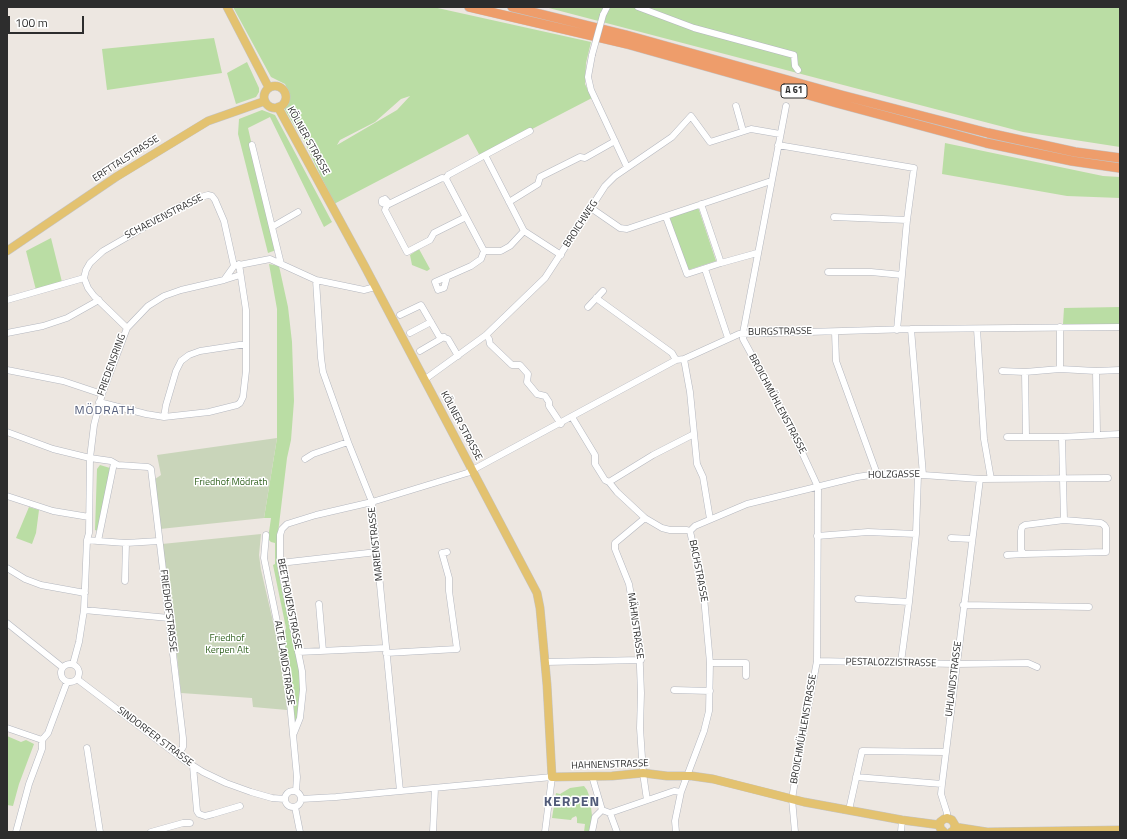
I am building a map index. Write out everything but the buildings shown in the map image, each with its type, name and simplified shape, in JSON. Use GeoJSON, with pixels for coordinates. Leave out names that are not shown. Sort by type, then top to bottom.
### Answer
{"type":"FeatureCollection","features":[{"type":"Feature","properties":{"kind":"highway","name":"A 61"},"geometry":{"type":"LineString","coordinates":[[469,7],[627,44],[837,104],[986,143],[1072,161],[1120,168]]}},
{"type":"Feature","properties":{"kind":"highway","name":"A 61"},"geometry":{"type":"LineString","coordinates":[[512,7],[626,35],[841,95],[988,133],[1075,152],[1120,158]]}},
{"type":"Feature","properties":{"kind":"main road"},"geometry":{"type":"LineString","coordinates":[[227,7],[269,88]]}},
{"type":"Feature","properties":{"kind":"main road"},"geometry":{"type":"LineString","coordinates":[[276,86],[285,92],[286,99],[284,103],[278,107],[272,107],[265,101],[265,92],[269,88],[276,86]]}},
{"type":"Feature","properties":{"kind":"main road","name":"ERFTTALSTRASSE"},"geometry":{"type":"LineString","coordinates":[[7,251],[116,177],[208,121],[265,101]]}},
{"type":"Feature","properties":{"kind":"main road","name":"KÖLNER STRASSE"},"geometry":{"type":"LineString","coordinates":[[278,107],[537,593],[540,608],[545,662],[552,777]]}},
{"type":"Feature","properties":{"kind":"main road","name":"HAHNENSTRASSE"},"geometry":{"type":"LineString","coordinates":[[552,777],[643,773],[714,779],[792,799],[942,829]]}},
{"type":"Feature","properties":{"kind":"main road"},"geometry":{"type":"LineString","coordinates":[[942,829],[942,820],[947,818],[952,820],[955,825],[953,830],[987,832],[1120,830]]}},
{"type":"Feature","properties":{"kind":"street"},"geometry":{"type":"LineString","coordinates":[[607,7],[603,15],[592,54],[588,77],[591,90],[627,167]]}},
{"type":"Feature","properties":{"kind":"street"},"geometry":{"type":"LineString","coordinates":[[638,7],[694,28],[794,55],[795,66],[798,70]]}},
{"type":"Feature","properties":{"kind":"street"},"geometry":{"type":"LineString","coordinates":[[736,106],[743,132]]}},
{"type":"Feature","properties":{"kind":"street","name":"BROICHMÜHLENSTRASSE"},"geometry":{"type":"LineString","coordinates":[[786,106],[757,253],[743,339],[788,422],[818,487],[817,661],[792,799],[795,832]]}},
{"type":"Feature","properties":{"kind":"street","name":"BROICHWEG"},"geometry":{"type":"LineString","coordinates":[[424,380],[486,335],[545,278],[605,186],[627,167],[672,137],[691,116],[710,142],[751,129],[780,134]]}},
{"type":"Feature","properties":{"kind":"street"},"geometry":{"type":"LineString","coordinates":[[446,179],[448,175],[530,131]]}},
{"type":"Feature","properties":{"kind":"street"},"geometry":{"type":"LineString","coordinates":[[509,202],[538,184],[540,177],[580,157],[585,158],[615,142]]}},
{"type":"Feature","properties":{"kind":"street"},"geometry":{"type":"LineString","coordinates":[[252,145],[281,264]]}},
{"type":"Feature","properties":{"kind":"street"},"geometry":{"type":"LineString","coordinates":[[778,145],[914,168],[907,220],[897,330]]}},
{"type":"Feature","properties":{"kind":"street"},"geometry":{"type":"LineString","coordinates":[[485,155],[524,231],[561,255]]}},
{"type":"Feature","properties":{"kind":"street"},"geometry":{"type":"LineString","coordinates":[[446,179],[442,178],[387,205],[385,210],[407,252],[430,240],[434,233],[466,217]]}},
{"type":"Feature","properties":{"kind":"street"},"geometry":{"type":"LineString","coordinates":[[446,179],[484,251],[481,259],[471,266],[447,277]]}},
{"type":"Feature","properties":{"kind":"street"},"geometry":{"type":"LineString","coordinates":[[591,208],[620,228],[627,230],[771,181]]}},
{"type":"Feature","properties":{"kind":"street","name":"SCHAEVENSTRASSE"},"geometry":{"type":"LineString","coordinates":[[84,278],[90,263],[103,251],[181,206],[208,195],[212,196],[215,200],[224,221],[236,265]]}},
{"type":"Feature","properties":{"kind":"street"},"geometry":{"type":"LineString","coordinates":[[701,204],[721,263]]}},
{"type":"Feature","properties":{"kind":"street"},"geometry":{"type":"LineString","coordinates":[[272,227],[298,212]]}},
{"type":"Feature","properties":{"kind":"street"},"geometry":{"type":"LineString","coordinates":[[666,217],[688,274],[757,253]]}},
{"type":"Feature","properties":{"kind":"street"},"geometry":{"type":"LineString","coordinates":[[834,217],[907,220]]}},
{"type":"Feature","properties":{"kind":"street"},"geometry":{"type":"LineString","coordinates":[[484,251],[500,251],[510,246],[524,231]]}},
{"type":"Feature","properties":{"kind":"street"},"geometry":{"type":"LineString","coordinates":[[224,280],[236,265],[270,259],[316,280],[364,290],[375,287]]}},
{"type":"Feature","properties":{"kind":"street"},"geometry":{"type":"LineString","coordinates":[[99,402],[164,417],[209,412],[240,403],[243,397],[246,372],[246,310],[240,275],[236,265]]}},
{"type":"Feature","properties":{"kind":"street"},"geometry":{"type":"LineString","coordinates":[[705,269],[728,338]]}},
{"type":"Feature","properties":{"kind":"street"},"geometry":{"type":"LineString","coordinates":[[828,272],[871,272],[902,275]]}},
{"type":"Feature","properties":{"kind":"street"},"geometry":{"type":"LineString","coordinates":[[126,328],[148,306],[164,296],[181,290],[240,275]]}},
{"type":"Feature","properties":{"kind":"street"},"geometry":{"type":"LineString","coordinates":[[7,300],[84,278]]}},
{"type":"Feature","properties":{"kind":"street","name":"FRIEDENSRING"},"geometry":{"type":"LineString","coordinates":[[73,664],[79,642],[84,610],[87,540],[89,533],[90,458],[94,425],[99,402],[126,328],[88,288],[84,278]]}},
{"type":"Feature","properties":{"kind":"street","name":"MARIENSTRASSE"},"geometry":{"type":"LineString","coordinates":[[316,280],[323,372],[348,442],[372,502],[400,791]]}},
{"type":"Feature","properties":{"kind":"street"},"geometry":{"type":"LineString","coordinates":[[588,307],[603,291]]}},
{"type":"Feature","properties":{"kind":"street"},"geometry":{"type":"LineString","coordinates":[[596,298],[672,353],[676,360]]}},
{"type":"Feature","properties":{"kind":"street"},"geometry":{"type":"LineString","coordinates":[[7,333],[43,326],[66,318],[99,300]]}},
{"type":"Feature","properties":{"kind":"street"},"geometry":{"type":"LineString","coordinates":[[400,315],[421,305],[439,336],[448,338],[458,356]]}},
{"type":"Feature","properties":{"kind":"street"},"geometry":{"type":"LineString","coordinates":[[410,333],[431,322]]}},
{"type":"Feature","properties":{"kind":"street","name":"BURGSTRASSE"},"geometry":{"type":"LineString","coordinates":[[472,470],[561,424],[676,360],[684,359],[728,338],[743,333],[911,329],[1120,327]]}},
{"type":"Feature","properties":{"kind":"street"},"geometry":{"type":"LineString","coordinates":[[1060,328],[1060,369]]}},
{"type":"Feature","properties":{"kind":"street"},"geometry":{"type":"LineString","coordinates":[[901,662],[916,534],[920,475],[911,329]]}},
{"type":"Feature","properties":{"kind":"street"},"geometry":{"type":"LineString","coordinates":[[976,329],[984,439],[991,479]]}},
{"type":"Feature","properties":{"kind":"street"},"geometry":{"type":"LineString","coordinates":[[835,332],[836,361],[877,474]]}},
{"type":"Feature","properties":{"kind":"street"},"geometry":{"type":"LineString","coordinates":[[486,335],[490,344],[512,365],[520,365],[528,374],[527,382],[537,394],[545,396],[549,402],[549,406],[561,424]]}},
{"type":"Feature","properties":{"kind":"street"},"geometry":{"type":"LineString","coordinates":[[420,351],[444,338]]}},
{"type":"Feature","properties":{"kind":"street"},"geometry":{"type":"LineString","coordinates":[[164,417],[176,371],[181,361],[200,350],[246,344]]}},
{"type":"Feature","properties":{"kind":"street"},"geometry":{"type":"LineString","coordinates":[[684,359],[690,392],[697,464],[703,477],[710,519]]}},
{"type":"Feature","properties":{"kind":"street"},"geometry":{"type":"LineString","coordinates":[[1002,371],[1025,372],[1060,369],[1096,371],[1120,370]]}},
{"type":"Feature","properties":{"kind":"street"},"geometry":{"type":"LineString","coordinates":[[7,370],[63,382],[102,394]]}},
{"type":"Feature","properties":{"kind":"street"},"geometry":{"type":"LineString","coordinates":[[1096,371],[1097,434]]}},
{"type":"Feature","properties":{"kind":"street"},"geometry":{"type":"LineString","coordinates":[[1025,372],[1026,436]]}},
{"type":"Feature","properties":{"kind":"street","name":"BACHSTRASSE"},"geometry":{"type":"LineString","coordinates":[[572,417],[595,455],[595,464],[605,480],[609,482],[617,492],[645,518],[662,528],[690,531],[704,597],[710,663],[710,691],[709,711],[704,731],[681,792],[675,821],[676,832]]}},
{"type":"Feature","properties":{"kind":"street"},"geometry":{"type":"LineString","coordinates":[[7,432],[42,446],[90,458],[111,461],[114,463],[98,541]]}},
{"type":"Feature","properties":{"kind":"street"},"geometry":{"type":"LineString","coordinates":[[609,482],[653,454],[694,434]]}},
{"type":"Feature","properties":{"kind":"street"},"geometry":{"type":"LineString","coordinates":[[1007,437],[1062,437],[1120,434]]}},
{"type":"Feature","properties":{"kind":"street"},"geometry":{"type":"LineString","coordinates":[[1062,437],[1064,520]]}},
{"type":"Feature","properties":{"kind":"street"},"geometry":{"type":"LineString","coordinates":[[305,459],[313,454],[348,442]]}},
{"type":"Feature","properties":{"kind":"street","name":"FRIEDHOFSTRASSE"},"geometry":{"type":"LineString","coordinates":[[114,463],[118,465],[148,467],[151,469],[183,738],[183,747],[178,755]]}},
{"type":"Feature","properties":{"kind":"street","name":"BEETHOVENSTRASSE"},"geometry":{"type":"LineString","coordinates":[[294,733],[300,718],[303,690],[302,671],[280,563],[280,535],[282,529],[287,524],[316,515],[372,502],[461,475],[472,470]]}},
{"type":"Feature","properties":{"kind":"street","name":"HOLZGASSE"},"geometry":{"type":"LineString","coordinates":[[690,531],[695,526],[747,504],[857,477],[877,474],[980,479],[1108,478]]}},
{"type":"Feature","properties":{"kind":"street","name":"UHLANDSTRASSE"},"geometry":{"type":"LineString","coordinates":[[947,818],[947,813],[941,794],[945,752],[980,479]]}},
{"type":"Feature","properties":{"kind":"street"},"geometry":{"type":"LineString","coordinates":[[7,496],[53,511],[89,517]]}},
{"type":"Feature","properties":{"kind":"street","name":"MÄHNSTRASSE"},"geometry":{"type":"LineString","coordinates":[[645,518],[615,543],[615,549],[629,584],[639,642],[642,693],[640,728],[643,773],[647,800]]}},
{"type":"Feature","properties":{"kind":"street"},"geometry":{"type":"LineString","coordinates":[[1007,555],[1106,552],[1106,528],[1101,523],[1064,520],[1025,525],[1022,527],[1021,531],[1021,550],[1024,554]]}},
{"type":"Feature","properties":{"kind":"street"},"geometry":{"type":"LineString","coordinates":[[817,536],[868,532],[916,534]]}},
{"type":"Feature","properties":{"kind":"street","name":"ALTE LANDSTRASSE"},"geometry":{"type":"LineString","coordinates":[[266,535],[264,558],[287,671],[294,733],[297,777],[296,792]]}},
{"type":"Feature","properties":{"kind":"street"},"geometry":{"type":"LineString","coordinates":[[951,538],[972,539]]}},
{"type":"Feature","properties":{"kind":"street"},"geometry":{"type":"LineString","coordinates":[[87,540],[126,543],[159,541]]}},
{"type":"Feature","properties":{"kind":"street"},"geometry":{"type":"LineString","coordinates":[[125,581],[126,543]]}},
{"type":"Feature","properties":{"kind":"street"},"geometry":{"type":"LineString","coordinates":[[280,563],[377,552]]}},
{"type":"Feature","properties":{"kind":"street"},"geometry":{"type":"LineString","coordinates":[[298,652],[457,649],[448,591],[449,578],[442,553],[447,552]]}},
{"type":"Feature","properties":{"kind":"street"},"geometry":{"type":"LineString","coordinates":[[7,568],[25,579],[42,585],[85,594]]}},
{"type":"Feature","properties":{"kind":"street"},"geometry":{"type":"LineString","coordinates":[[858,599],[909,602]]}},
{"type":"Feature","properties":{"kind":"street"},"geometry":{"type":"LineString","coordinates":[[319,604],[323,652]]}},
{"type":"Feature","properties":{"kind":"street"},"geometry":{"type":"LineString","coordinates":[[963,605],[1089,607]]}},
{"type":"Feature","properties":{"kind":"street"},"geometry":{"type":"LineString","coordinates":[[84,610],[169,618]]}},
{"type":"Feature","properties":{"kind":"street"},"geometry":{"type":"LineString","coordinates":[[7,623],[62,667]]}},
{"type":"Feature","properties":{"kind":"street"},"geometry":{"type":"LineString","coordinates":[[545,662],[641,660]]}},
{"type":"Feature","properties":{"kind":"street","name":"PESTALOZZISTRASSE"},"geometry":{"type":"LineString","coordinates":[[817,661],[956,664],[1028,663],[1037,667]]}},
{"type":"Feature","properties":{"kind":"street"},"geometry":{"type":"LineString","coordinates":[[68,663],[77,666],[79,672],[77,679],[67,682],[62,678],[60,672],[62,667],[68,663]]}},
{"type":"Feature","properties":{"kind":"street"},"geometry":{"type":"LineString","coordinates":[[710,663],[746,663],[746,676]]}},
{"type":"Feature","properties":{"kind":"street","name":"SINDORFER STRASSE"},"geometry":{"type":"LineString","coordinates":[[77,679],[193,766],[217,779],[248,792],[272,798],[285,799]]}},
{"type":"Feature","properties":{"kind":"street"},"geometry":{"type":"LineString","coordinates":[[16,832],[29,784],[42,749],[42,740],[48,733],[67,682]]}},
{"type":"Feature","properties":{"kind":"street"},"geometry":{"type":"LineString","coordinates":[[674,690],[710,691]]}},
{"type":"Feature","properties":{"kind":"street"},"geometry":{"type":"LineString","coordinates":[[7,728],[42,740]]}},
{"type":"Feature","properties":{"kind":"street"},"geometry":{"type":"LineString","coordinates":[[87,748],[100,832]]}},
{"type":"Feature","properties":{"kind":"street"},"geometry":{"type":"LineString","coordinates":[[849,810],[862,751],[945,752]]}},
{"type":"Feature","properties":{"kind":"street"},"geometry":{"type":"LineString","coordinates":[[193,766],[197,811],[199,814],[205,816],[240,806]]}},
{"type":"Feature","properties":{"kind":"street"},"geometry":{"type":"LineString","coordinates":[[592,776],[602,810]]}},
{"type":"Feature","properties":{"kind":"street"},"geometry":{"type":"LineString","coordinates":[[545,832],[552,777]]}},
{"type":"Feature","properties":{"kind":"street","name":"HAHNENSTRASSE"},"geometry":{"type":"LineString","coordinates":[[301,799],[552,777]]}},
{"type":"Feature","properties":{"kind":"street"},"geometry":{"type":"LineString","coordinates":[[856,777],[942,784]]}},
{"type":"Feature","properties":{"kind":"street"},"geometry":{"type":"LineString","coordinates":[[433,832],[435,788]]}},
{"type":"Feature","properties":{"kind":"street"},"geometry":{"type":"LineString","coordinates":[[602,810],[610,813],[674,791],[681,792]]}},
{"type":"Feature","properties":{"kind":"street"},"geometry":{"type":"LineString","coordinates":[[296,792],[300,794],[301,799],[300,803],[295,807],[288,806],[285,799],[288,793],[296,792]]}},
{"type":"Feature","properties":{"kind":"street"},"geometry":{"type":"LineString","coordinates":[[295,807],[300,832]]}},
{"type":"Feature","properties":{"kind":"street"},"geometry":{"type":"LineString","coordinates":[[592,832],[595,817],[602,810]]}},
{"type":"Feature","properties":{"kind":"street"},"geometry":{"type":"LineString","coordinates":[[610,813],[617,832]]}},
{"type":"Feature","properties":{"kind":"street"},"geometry":{"type":"LineString","coordinates":[[901,832],[902,820]]}},
{"type":"Feature","properties":{"kind":"street"},"geometry":{"type":"LineString","coordinates":[[151,832],[183,823],[190,824]]}},
{"type":"Feature","properties":{"kind":"green space"},"geometry":{"type":"Polygon","coordinates":[[[233,7],[433,7],[591,42],[586,63],[585,84],[592,98],[480,156],[468,134],[334,204],[307,147],[284,108],[290,95],[285,84],[271,77],[233,7]],[[410,96],[401,99],[375,122],[340,140],[337,145],[397,110],[410,96]]]}},
{"type":"Feature","properties":{"kind":"green space"},"geometry":{"type":"Polygon","coordinates":[[[545,7],[1120,7],[1120,147],[1023,132],[545,7]]]}},
{"type":"Feature","properties":{"kind":"green space"},"geometry":{"type":"Polygon","coordinates":[[[214,38],[222,73],[107,90],[102,49],[214,38]]]}},
{"type":"Feature","properties":{"kind":"green space"},"geometry":{"type":"Polygon","coordinates":[[[247,62],[259,88],[259,92],[256,97],[236,104],[227,73],[247,62]]]}},
{"type":"Feature","properties":{"kind":"green space"},"geometry":{"type":"Polygon","coordinates":[[[262,110],[275,115],[332,222],[324,227],[270,117],[248,128],[276,250],[268,253],[238,134],[239,119],[262,110]]]}},
{"type":"Feature","properties":{"kind":"green space"},"geometry":{"type":"Polygon","coordinates":[[[945,143],[1103,176],[1120,177],[1120,198],[1067,196],[942,174],[945,143]]]}},
{"type":"Feature","properties":{"kind":"green space"},"geometry":{"type":"Polygon","coordinates":[[[698,207],[716,261],[685,271],[666,218],[698,207]]]}},
{"type":"Feature","properties":{"kind":"green space"},"geometry":{"type":"Polygon","coordinates":[[[51,238],[62,282],[36,290],[26,251],[51,238]]]}},
{"type":"Feature","properties":{"kind":"green space"},"geometry":{"type":"Polygon","coordinates":[[[419,249],[430,269],[427,271],[412,265],[410,255],[419,249]]]}},
{"type":"Feature","properties":{"kind":"green space"},"geometry":{"type":"Polygon","coordinates":[[[269,264],[279,266],[288,307],[292,342],[294,401],[291,440],[287,458],[278,533],[277,565],[300,669],[300,697],[297,723],[295,723],[287,656],[283,638],[286,628],[273,565],[275,564],[275,543],[268,539],[271,518],[264,518],[277,438],[277,309],[269,264]]]}},
{"type":"Feature","properties":{"kind":"green space"},"geometry":{"type":"Polygon","coordinates":[[[1120,307],[1120,324],[1063,324],[1064,308],[1120,307]]]}},
{"type":"Feature","properties":{"kind":"green space","name":"Friedhof Mödrath"},"geometry":{"type":"Polygon","coordinates":[[[277,438],[264,518],[160,529],[155,479],[161,475],[157,455],[277,438]]]}},
{"type":"Feature","properties":{"kind":"green space"},"geometry":{"type":"Polygon","coordinates":[[[100,465],[110,468],[98,531],[95,530],[97,469],[100,465]]]}},
{"type":"Feature","properties":{"kind":"green space"},"geometry":{"type":"Polygon","coordinates":[[[29,507],[39,510],[36,533],[32,544],[16,538],[29,507]]]}},
{"type":"Feature","properties":{"kind":"green space","name":"Friedhof Kerpen Alt"},"geometry":{"type":"Polygon","coordinates":[[[261,534],[259,555],[261,570],[281,656],[287,710],[253,707],[252,698],[181,693],[170,591],[162,544],[261,534]]]}},
{"type":"Feature","properties":{"kind":"green space"},"geometry":{"type":"Polygon","coordinates":[[[7,736],[21,742],[26,740],[34,744],[19,784],[13,806],[7,805],[7,736]]]}},
{"type":"Feature","properties":{"kind":"green space"},"geometry":{"type":"Polygon","coordinates":[[[584,786],[590,798],[592,816],[590,832],[584,832],[585,824],[577,823],[576,816],[571,820],[552,818],[556,793],[560,794],[570,788],[584,786]]]}},
{"type":"Feature","properties":{"kind":"district","name":"MÖDRATH"},"geometry":{"type":"Point","coordinates":[105,411]}},
{"type":"Feature","properties":{"kind":"district","name":"KERPEN"},"geometry":{"type":"Point","coordinates":[572,803]}}]}
